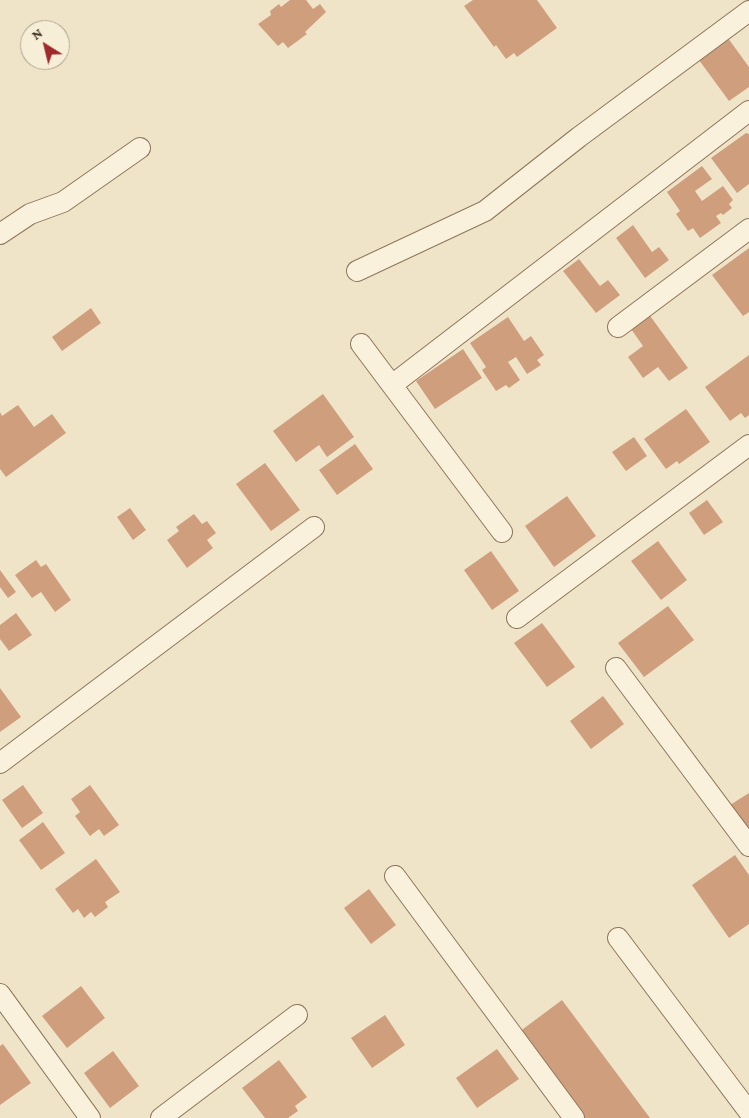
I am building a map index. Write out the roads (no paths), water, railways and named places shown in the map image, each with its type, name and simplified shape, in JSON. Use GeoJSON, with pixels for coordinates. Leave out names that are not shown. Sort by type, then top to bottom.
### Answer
{"type":"FeatureCollection","features":[{"type":"Feature","properties":{"kind":"street"},"geometry":{"type":"LineString","coordinates":[[357,271],[485,212],[587,132],[749,11]]}},
{"type":"Feature","properties":{"kind":"street"},"geometry":{"type":"LineString","coordinates":[[392,385],[749,111]]}},
{"type":"Feature","properties":{"kind":"street"},"geometry":{"type":"LineString","coordinates":[[0,234],[30,214],[63,202],[140,148]]}},
{"type":"Feature","properties":{"kind":"street"},"geometry":{"type":"LineString","coordinates":[[618,327],[749,229]]}},
{"type":"Feature","properties":{"kind":"street"},"geometry":{"type":"LineString","coordinates":[[360,344],[502,532]]}},
{"type":"Feature","properties":{"kind":"street"},"geometry":{"type":"LineString","coordinates":[[517,618],[749,445]]}},
{"type":"Feature","properties":{"kind":"street"},"geometry":{"type":"LineString","coordinates":[[0,763],[314,527]]}},
{"type":"Feature","properties":{"kind":"street"},"geometry":{"type":"LineString","coordinates":[[616,668],[749,846]]}},
{"type":"Feature","properties":{"kind":"street"},"geometry":{"type":"LineString","coordinates":[[395,876],[574,1118]]}},
{"type":"Feature","properties":{"kind":"street"},"geometry":{"type":"LineString","coordinates":[[618,938],[749,1112]]}},
{"type":"Feature","properties":{"kind":"street"},"geometry":{"type":"LineString","coordinates":[[0,994],[90,1118]]}},
{"type":"Feature","properties":{"kind":"street"},"geometry":{"type":"LineString","coordinates":[[161,1118],[296,1015]]}}]}
